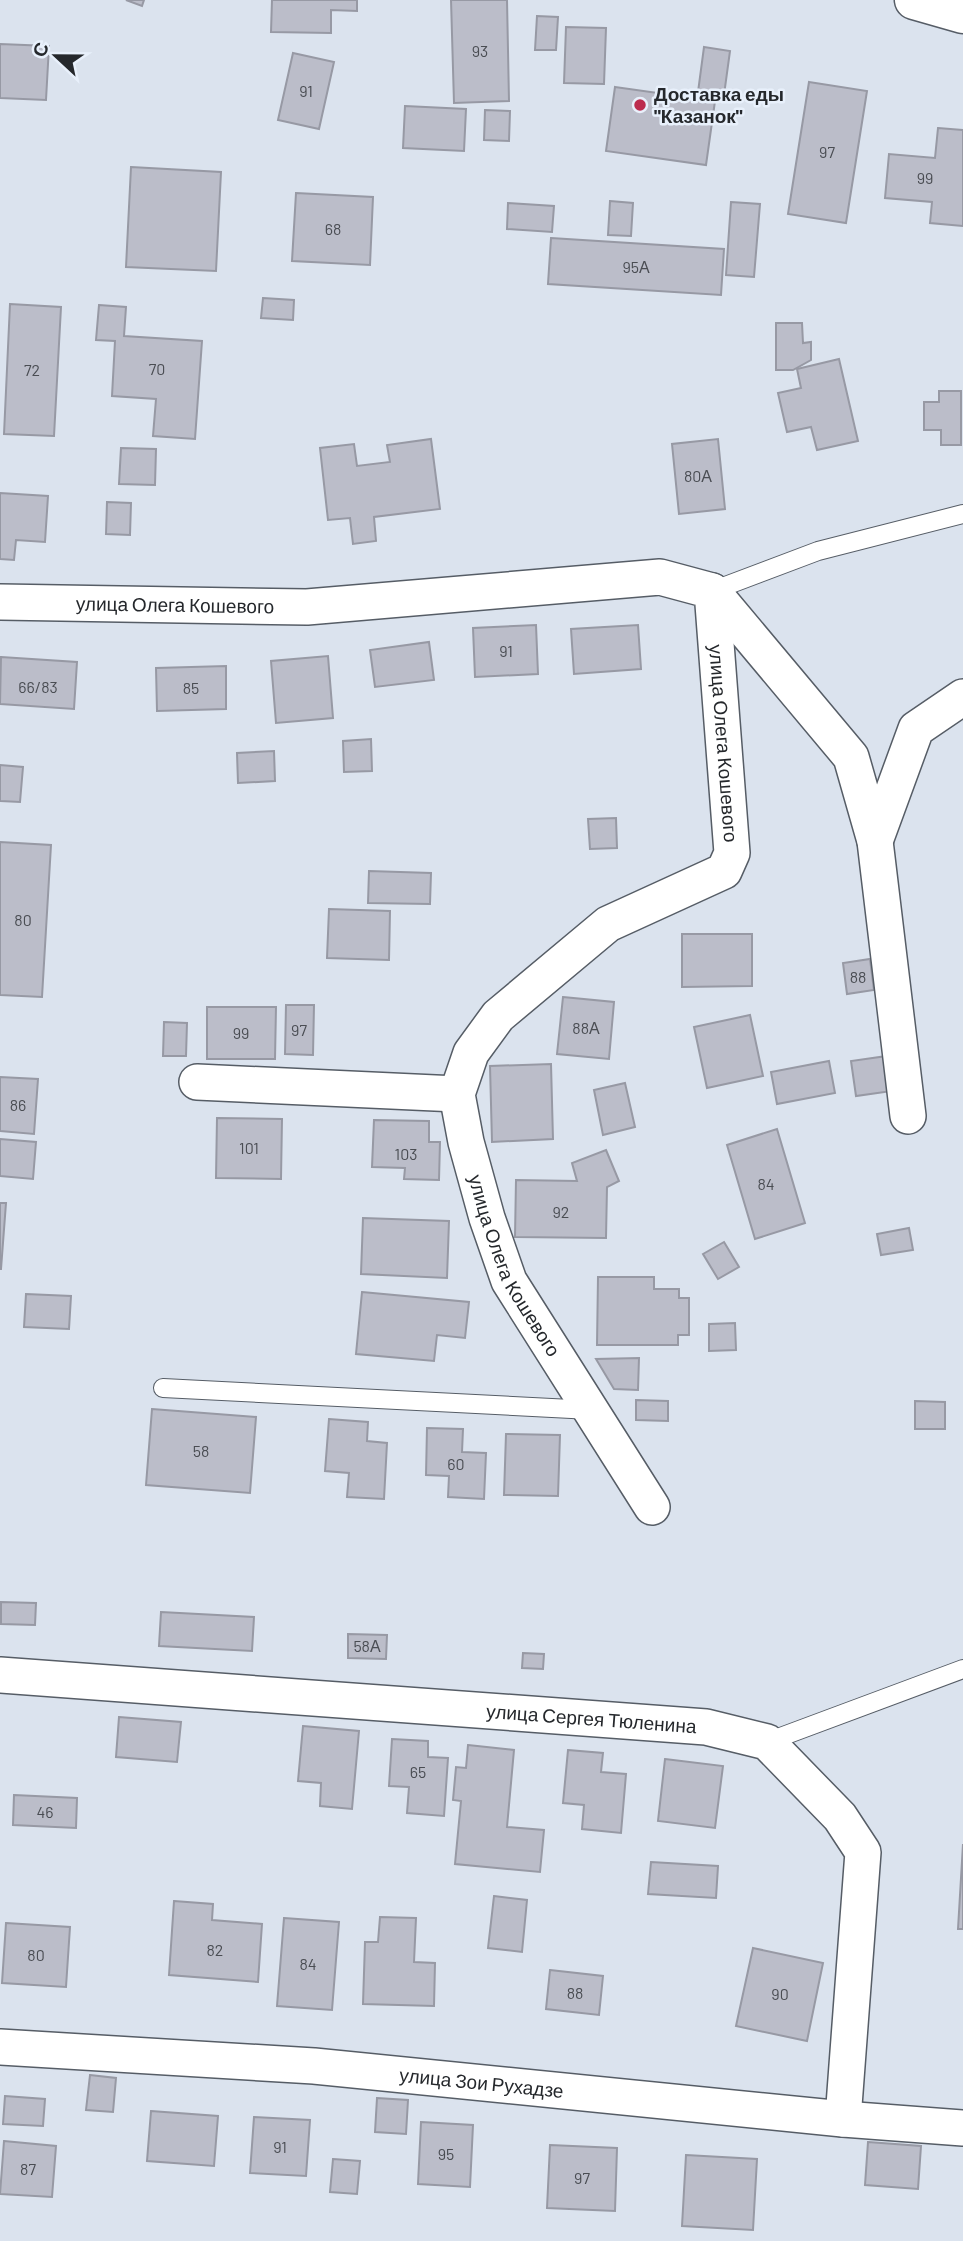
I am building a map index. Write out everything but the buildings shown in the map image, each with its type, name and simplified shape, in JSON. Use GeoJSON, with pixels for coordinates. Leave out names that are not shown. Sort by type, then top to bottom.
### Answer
{"type":"FeatureCollection","features":[{"type":"Feature","properties":{"kind":"main road"},"geometry":{"type":"LineString","coordinates":[[914,0],[963,14]]}},
{"type":"Feature","properties":{"kind":"street","name":"улица Олега Кошевого"},"geometry":{"type":"LineString","coordinates":[[0,602],[307,607],[660,577],[712,591],[732,853],[723,871],[608,924],[598,932],[498,1017],[471,1053],[457,1094],[466,1142],[487,1218],[509,1282],[652,1507]]}},
{"type":"Feature","properties":{"kind":"street"},"geometry":{"type":"LineString","coordinates":[[712,591],[851,757],[875,841],[908,1116]]}},
{"type":"Feature","properties":{"kind":"street"},"geometry":{"type":"LineString","coordinates":[[875,841],[916,729],[963,697]]}},
{"type":"Feature","properties":{"kind":"street"},"geometry":{"type":"LineString","coordinates":[[197,1082],[457,1094]]}},
{"type":"Feature","properties":{"kind":"street","name":"улица Сергея Тюленина"},"geometry":{"type":"LineString","coordinates":[[0,1675],[706,1727],[767,1742]]}},
{"type":"Feature","properties":{"kind":"street"},"geometry":{"type":"LineString","coordinates":[[767,1742],[840,1817],[863,1852],[842,2119]]}},
{"type":"Feature","properties":{"kind":"street","name":"улица Зои Рухадзе"},"geometry":{"type":"LineString","coordinates":[[0,2047],[314,2066],[842,2119],[963,2128]]}},
{"type":"Feature","properties":{"kind":"lane"},"geometry":{"type":"LineString","coordinates":[[712,591],[818,551],[963,514]]}},
{"type":"Feature","properties":{"kind":"lane"},"geometry":{"type":"LineString","coordinates":[[163,1388],[591,1410]]}},
{"type":"Feature","properties":{"kind":"lane"},"geometry":{"type":"LineString","coordinates":[[767,1742],[963,1669]]}},
{"type":"Feature","properties":{"kind":"place","name":"Доставка еды \"Казанок\""},"geometry":{"type":"Point","coordinates":[640,105]}}]}
